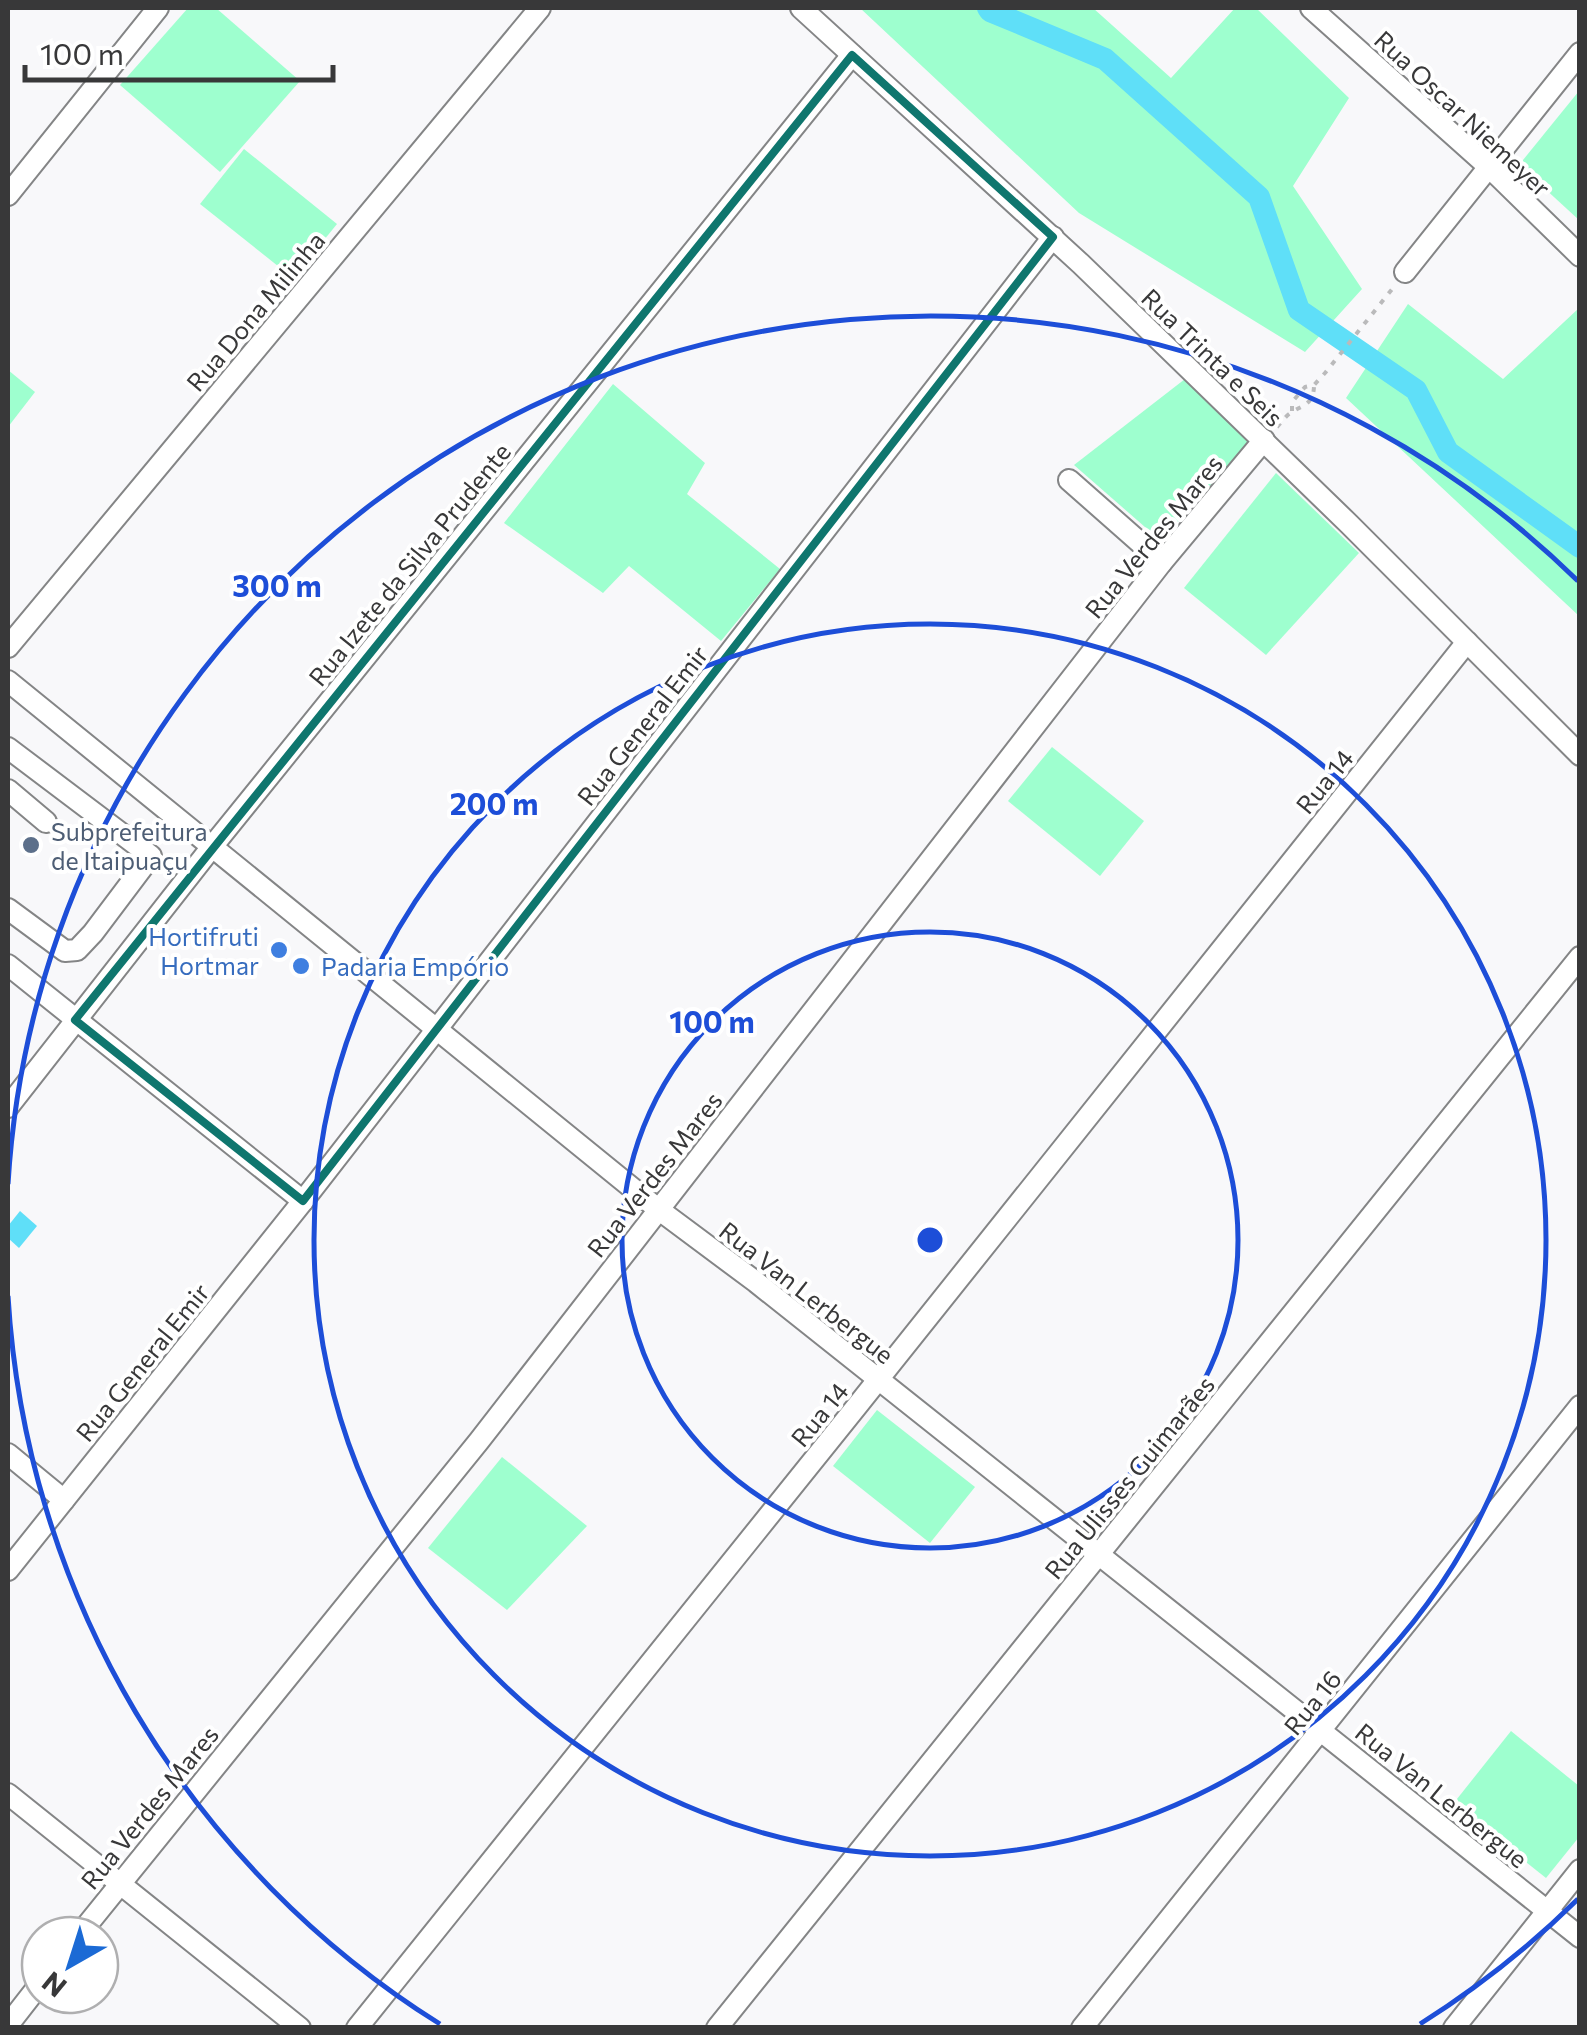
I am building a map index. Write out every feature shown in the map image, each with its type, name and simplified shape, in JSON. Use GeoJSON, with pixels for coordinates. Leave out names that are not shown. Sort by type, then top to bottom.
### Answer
{"type":"FeatureCollection","features":[{"type":"Feature","properties":{"kind":"street"},"geometry":{"type":"LineString","coordinates":[[8,195],[158,8]]}},
{"type":"Feature","properties":{"kind":"street","name":"Rua Dona Milinha"},"geometry":{"type":"LineString","coordinates":[[8,647],[540,8]]}},
{"type":"Feature","properties":{"kind":"street","name":"Rua Trinta e Seis"},"geometry":{"type":"LineString","coordinates":[[800,8],[1053,238],[1264,440],[1580,755]]}},
{"type":"Feature","properties":{"kind":"street","name":"Rua Oscar Niemeyer"},"geometry":{"type":"LineString","coordinates":[[1311,8],[1580,256]]}},
{"type":"Feature","properties":{"kind":"street"},"geometry":{"type":"LineString","coordinates":[[1405,272],[1580,53]]}},
{"type":"Feature","properties":{"kind":"street","name":"Rua Izete da Silva Prudente"},"geometry":{"type":"LineString","coordinates":[[8,1107],[211,848],[852,55]]}},
{"type":"Feature","properties":{"kind":"street","name":"Rua General Emir"},"geometry":{"type":"LineString","coordinates":[[8,1570],[303,1201],[1053,238]]}},
{"type":"Feature","properties":{"kind":"street","name":"Rua Verdes Mares"},"geometry":{"type":"LineString","coordinates":[[94,1915],[479,1442],[1162,562],[1264,440]]}},
{"type":"Feature","properties":{"kind":"street"},"geometry":{"type":"LineString","coordinates":[[1069,480],[1162,562]]}},
{"type":"Feature","properties":{"kind":"street","name":"Rua 14"},"geometry":{"type":"LineString","coordinates":[[357,2028],[1467,642]]}},
{"type":"Feature","properties":{"kind":"street","name":"Rua Van Lerbergue"},"geometry":{"type":"LineString","coordinates":[[8,681],[658,1209],[756,1282],[1580,1937]]}},
{"type":"Feature","properties":{"kind":"street"},"geometry":{"type":"LineString","coordinates":[[8,748],[151,856],[76,950],[65,951],[8,909]]}},
{"type":"Feature","properties":{"kind":"street"},"geometry":{"type":"LineString","coordinates":[[8,790],[46,822]]}},
{"type":"Feature","properties":{"kind":"street","name":"Rua Ulisses Guimarães"},"geometry":{"type":"LineString","coordinates":[[718,2028],[1580,957]]}},
{"type":"Feature","properties":{"kind":"street"},"geometry":{"type":"LineString","coordinates":[[8,964],[303,1201]]}},
{"type":"Feature","properties":{"kind":"street","name":"Rua 16"},"geometry":{"type":"LineString","coordinates":[[1082,2028],[1580,1406]]}},
{"type":"Feature","properties":{"kind":"street"},"geometry":{"type":"LineString","coordinates":[[8,1454],[64,1500]]}},
{"type":"Feature","properties":{"kind":"street"},"geometry":{"type":"LineString","coordinates":[[8,1794],[300,2028]]}},
{"type":"Feature","properties":{"kind":"street"},"geometry":{"type":"LineString","coordinates":[[1454,2028],[1580,1870]]}},
{"type":"Feature","properties":{"kind":"path"},"geometry":{"type":"LineString","coordinates":[[1314,385],[1314,394],[1302,409],[1292,411],[1292,402],[1304,387],[1314,385],[1325,373],[1405,272]]}},
{"type":"Feature","properties":{"kind":"highlighted area"},"geometry":{"type":"Polygon","coordinates":[[[852,55],[1053,237],[303,1201],[75,1020],[852,55]]]}},
{"type":"Feature","properties":{"kind":"green space"},"geometry":{"type":"Polygon","coordinates":[[[188,8],[216,8],[300,81],[220,172],[120,85],[188,8]]]}},
{"type":"Feature","properties":{"kind":"green space"},"geometry":{"type":"Polygon","coordinates":[[[860,8],[1093,8],[1171,78],[1235,8],[1256,8],[1349,98],[1293,186],[1362,289],[1305,352],[1079,213],[860,8]]]}},
{"type":"Feature","properties":{"kind":"green space"},"geometry":{"type":"Polygon","coordinates":[[[1579,91],[1579,220],[1519,165],[1579,91]]]}},
{"type":"Feature","properties":{"kind":"green space"},"geometry":{"type":"Polygon","coordinates":[[[244,149],[337,224],[293,278],[200,204],[244,149]]]}},
{"type":"Feature","properties":{"kind":"green space"},"geometry":{"type":"Polygon","coordinates":[[[1408,304],[1503,379],[1579,308],[1579,616],[1346,398],[1408,304]]]}},
{"type":"Feature","properties":{"kind":"green space"},"geometry":{"type":"Polygon","coordinates":[[[8,370],[35,392],[8,427],[8,370]]]}},
{"type":"Feature","properties":{"kind":"green space"},"geometry":{"type":"Polygon","coordinates":[[[1185,379],[1249,441],[1161,541],[1074,465],[1185,379]]]}},
{"type":"Feature","properties":{"kind":"green space"},"geometry":{"type":"Polygon","coordinates":[[[613,384],[705,463],[687,494],[780,569],[721,641],[629,566],[603,593],[504,523],[613,384]]]}},
{"type":"Feature","properties":{"kind":"green space"},"geometry":{"type":"Polygon","coordinates":[[[1276,473],[1359,553],[1266,655],[1184,588],[1276,473]]]}},
{"type":"Feature","properties":{"kind":"green space"},"geometry":{"type":"Polygon","coordinates":[[[1052,747],[1144,821],[1100,876],[1008,801],[1052,747]]]}},
{"type":"Feature","properties":{"kind":"green space"},"geometry":{"type":"Polygon","coordinates":[[[877,1410],[975,1487],[930,1543],[833,1466],[877,1410]]]}},
{"type":"Feature","properties":{"kind":"green space"},"geometry":{"type":"Polygon","coordinates":[[[502,1457],[587,1526],[507,1610],[428,1548],[502,1457]]]}},
{"type":"Feature","properties":{"kind":"green space"},"geometry":{"type":"Polygon","coordinates":[[[1511,1731],[1579,1786],[1579,1837],[1546,1878],[1453,1804],[1511,1731]]]}},
{"type":"Feature","properties":{"kind":"water"},"geometry":{"type":"Polygon","coordinates":[[[20,1211],[37,1226],[19,1248],[8,1238],[8,1226],[20,1211]]]}},
{"type":"Feature","properties":{"kind":"waterway"},"geometry":{"type":"LineString","coordinates":[[988,8],[1105,59],[1259,197],[1299,310],[1416,390],[1448,452],[1580,547]]}},
{"type":"Feature","properties":{"kind":"place","name":"Subprefeitura de Itaipuaçu"},"geometry":{"type":"Point","coordinates":[31,845]}},
{"type":"Feature","properties":{"kind":"place","name":"Hortifruti Hortmar"},"geometry":{"type":"Point","coordinates":[279,950]}},
{"type":"Feature","properties":{"kind":"place","name":"Padaria Empório"},"geometry":{"type":"Point","coordinates":[301,966]}}]}
